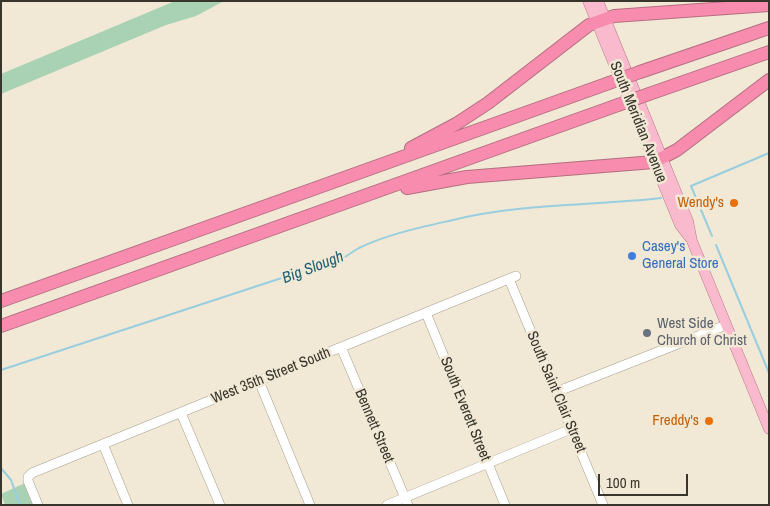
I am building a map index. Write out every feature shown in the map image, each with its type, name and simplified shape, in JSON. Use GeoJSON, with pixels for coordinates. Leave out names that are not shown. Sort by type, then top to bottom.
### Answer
{"type":"FeatureCollection","features":[{"type":"Feature","properties":{"kind":"highway"},"geometry":{"type":"LineString","coordinates":[[364,172],[456,124],[488,103],[589,25],[601,20],[622,15],[769,5]]}},
{"type":"Feature","properties":{"kind":"highway"},"geometry":{"type":"LineString","coordinates":[[1,301],[609,83],[769,28]]}},
{"type":"Feature","properties":{"kind":"highway"},"geometry":{"type":"LineString","coordinates":[[1,326],[769,52]]}},
{"type":"Feature","properties":{"kind":"highway"},"geometry":{"type":"LineString","coordinates":[[350,201],[424,184],[468,177],[541,170],[645,164],[658,160],[677,150],[769,80]]}},
{"type":"Feature","properties":{"kind":"main road","name":"South Meridian Avenue"},"geometry":{"type":"LineString","coordinates":[[588,1],[601,20],[658,160],[688,221],[692,241],[769,429]]}},
{"type":"Feature","properties":{"kind":"main road","name":"South Meridian Avenue"},"geometry":{"type":"LineString","coordinates":[[598,1],[601,20]]}},
{"type":"Feature","properties":{"kind":"street","name":"West 35th Street South"},"geometry":{"type":"LineString","coordinates":[[38,505],[28,481],[28,477],[36,471],[512,278]]}},
{"type":"Feature","properties":{"kind":"street","name":"South Saint Clair Street"},"geometry":{"type":"LineString","coordinates":[[512,278],[556,392],[603,505]]}},
{"type":"Feature","properties":{"kind":"street","name":"South Everett Street"},"geometry":{"type":"LineString","coordinates":[[426,313],[505,505]]}},
{"type":"Feature","properties":{"kind":"street"},"geometry":{"type":"LineString","coordinates":[[556,392],[726,324]]}},
{"type":"Feature","properties":{"kind":"street","name":"Bennett Street"},"geometry":{"type":"LineString","coordinates":[[341,347],[406,501]]}},
{"type":"Feature","properties":{"kind":"street"},"geometry":{"type":"LineString","coordinates":[[259,381],[310,505]]}},
{"type":"Feature","properties":{"kind":"street"},"geometry":{"type":"LineString","coordinates":[[181,412],[220,505]]}},
{"type":"Feature","properties":{"kind":"street"},"geometry":{"type":"LineString","coordinates":[[387,505],[406,501],[572,429]]}},
{"type":"Feature","properties":{"kind":"street"},"geometry":{"type":"LineString","coordinates":[[102,444],[128,505]]}},
{"type":"Feature","properties":{"kind":"green space"},"geometry":{"type":"Polygon","coordinates":[[[175,1],[224,1],[196,16],[166,25],[1,94],[1,74],[175,1]]]}},
{"type":"Feature","properties":{"kind":"green space"},"geometry":{"type":"Polygon","coordinates":[[[25,483],[34,505],[5,505],[1,494],[25,483]]]}},
{"type":"Feature","properties":{"kind":"waterway"},"geometry":{"type":"LineString","coordinates":[[712,236],[691,186],[769,153]]}},
{"type":"Feature","properties":{"kind":"waterway","name":"Big Slough"},"geometry":{"type":"LineString","coordinates":[[1,370],[300,272],[333,264],[359,248],[405,231],[505,211],[661,198]]}},
{"type":"Feature","properties":{"kind":"waterway"},"geometry":{"type":"LineString","coordinates":[[716,245],[769,373]]}},
{"type":"Feature","properties":{"kind":"waterway"},"geometry":{"type":"LineString","coordinates":[[1,468],[11,480],[20,505]]}},
{"type":"Feature","properties":{"kind":"place","name":"Wendy's"},"geometry":{"type":"Point","coordinates":[734,203]}},
{"type":"Feature","properties":{"kind":"place","name":"Casey's General Store"},"geometry":{"type":"Point","coordinates":[632,256]}},
{"type":"Feature","properties":{"kind":"place","name":"West Side Church of Christ"},"geometry":{"type":"Point","coordinates":[647,333]}},
{"type":"Feature","properties":{"kind":"place","name":"Freddy's"},"geometry":{"type":"Point","coordinates":[709,421]}}]}
